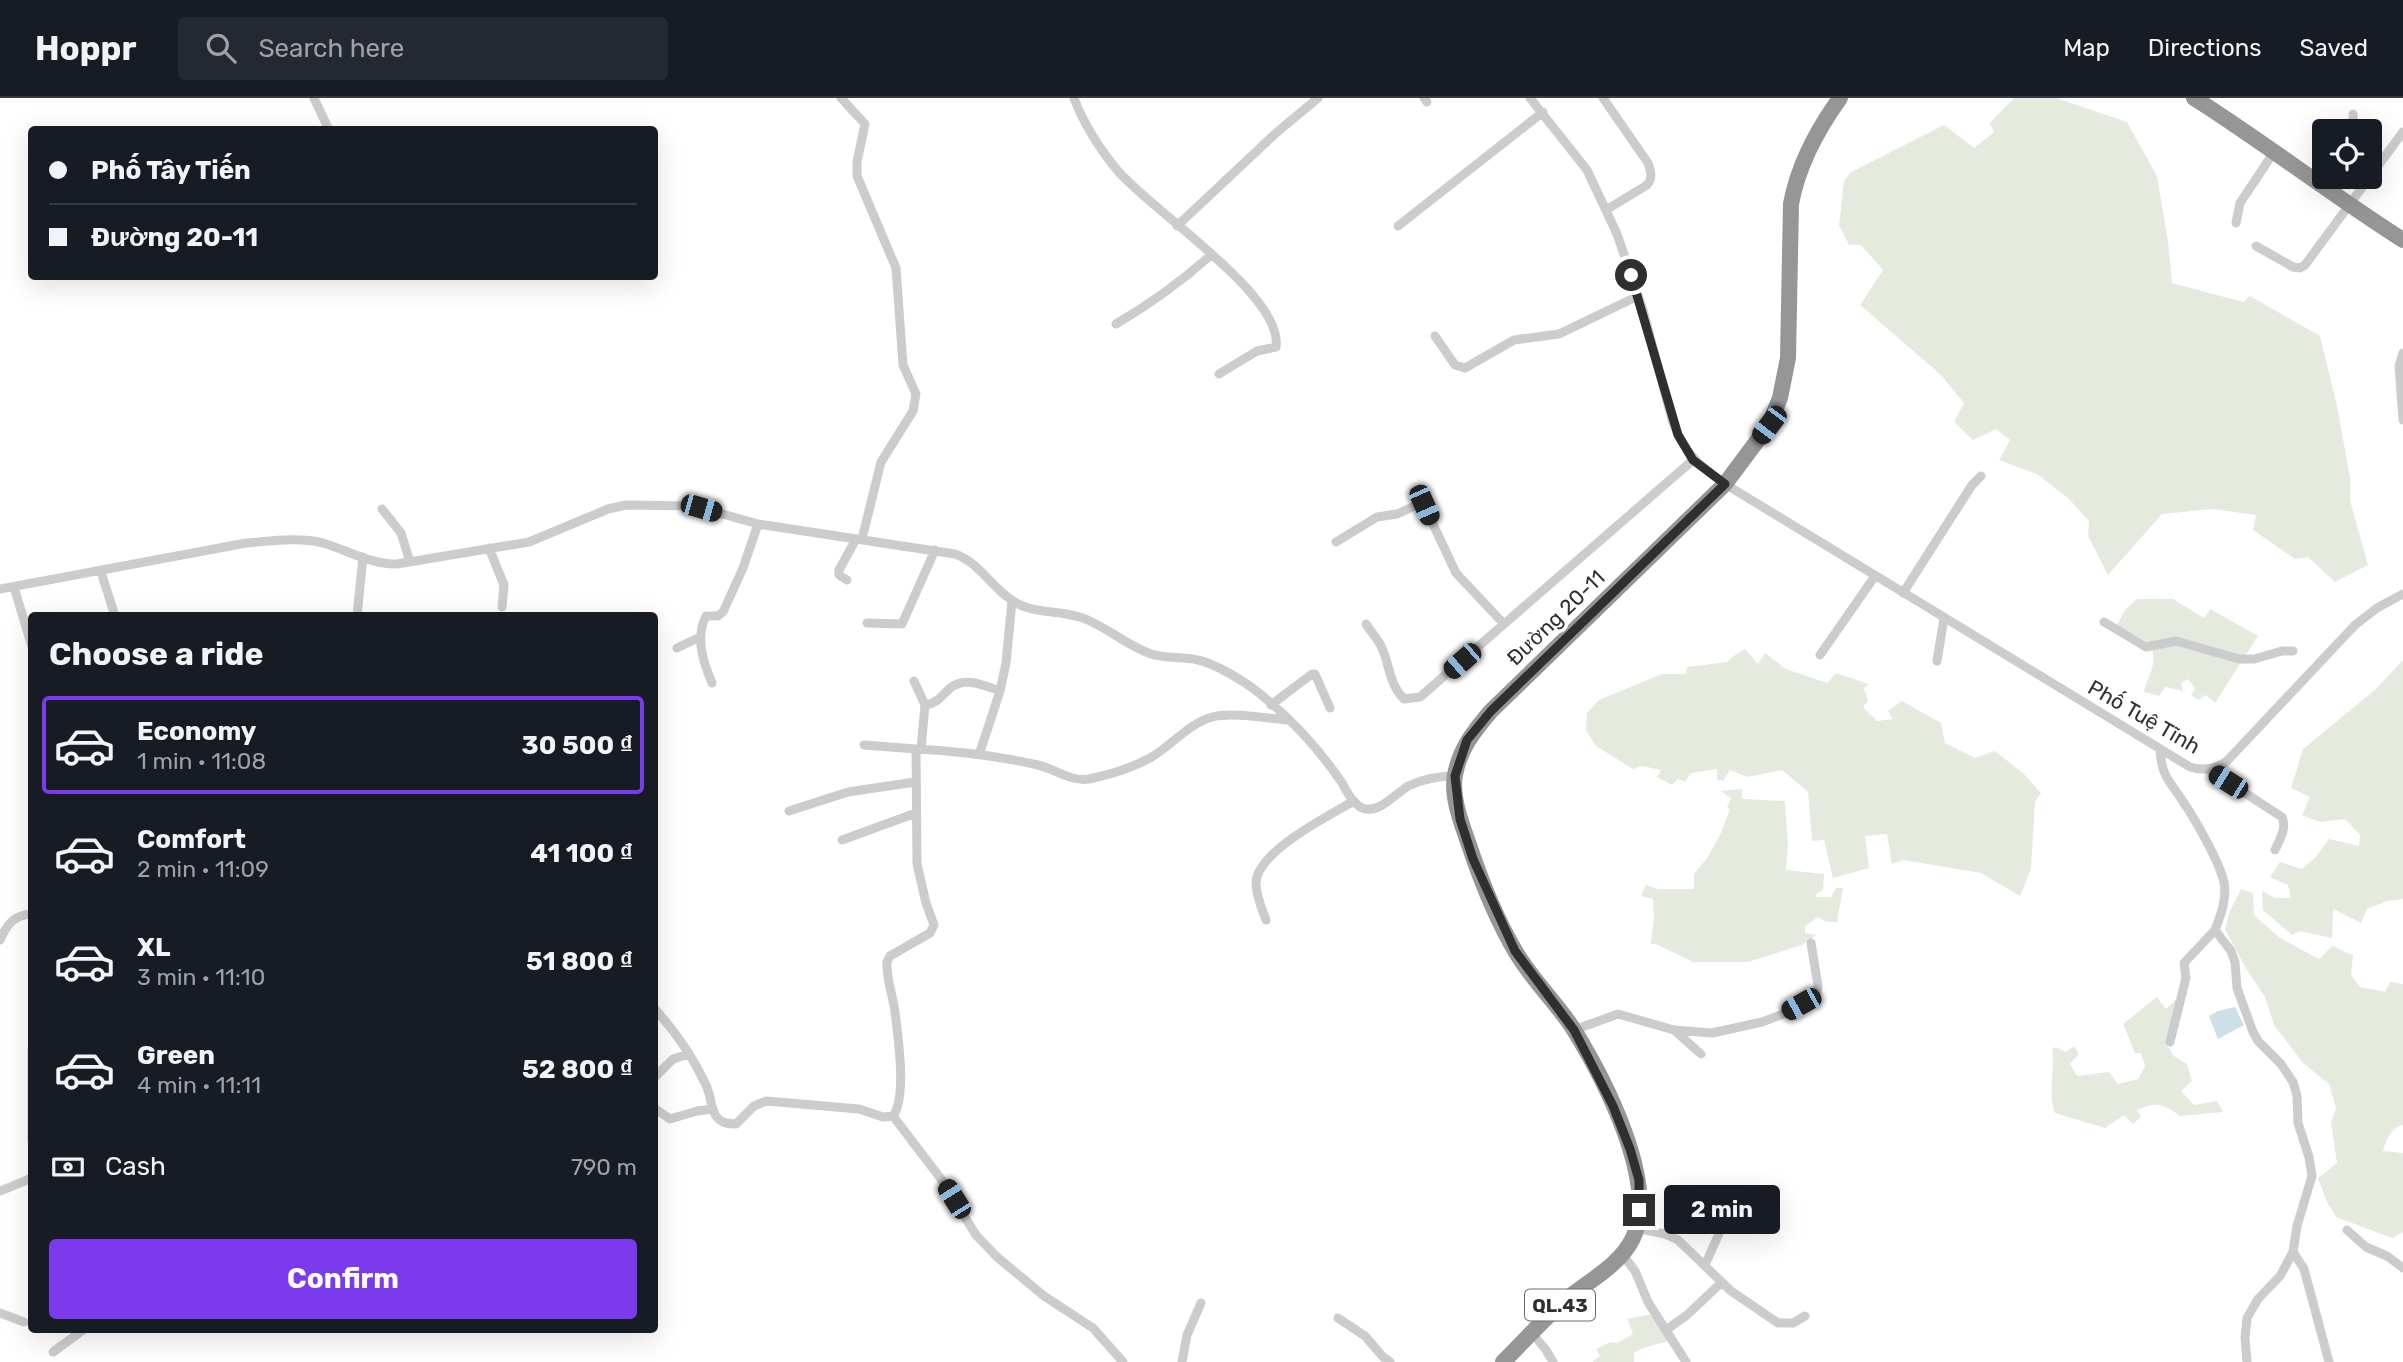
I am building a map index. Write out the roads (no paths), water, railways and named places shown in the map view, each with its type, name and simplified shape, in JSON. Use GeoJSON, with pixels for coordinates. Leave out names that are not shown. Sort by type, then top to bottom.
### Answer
{"type":"FeatureCollection","features":[{"type":"Feature","properties":{"kind":"highway","name":"Đường 20-11"},"geometry":{"type":"LineString","coordinates":[[1622,1254],[1633,1238],[1639,1210],[1639,1180],[1630,1149],[1602,1082],[1574,1030],[1521,961],[1509,939],[1473,859],[1460,819],[1455,776],[1467,740],[1491,711],[1725,484],[1769,425],[1780,398],[1788,358],[1791,204],[1794,188],[1824,120],[1840,98]]}},
{"type":"Feature","properties":{"kind":"highway"},"geometry":{"type":"LineString","coordinates":[[2194,98],[2274,152],[2312,174]]}},
{"type":"Feature","properties":{"kind":"highway"},"geometry":{"type":"LineString","coordinates":[[2333,189],[2348,205],[2403,240]]}},
{"type":"Feature","properties":{"kind":"highway","name":"QL.43"},"geometry":{"type":"LineString","coordinates":[[1503,1362],[1560,1305],[1622,1254]]}},
{"type":"Feature","properties":{"kind":"street"},"geometry":{"type":"LineString","coordinates":[[314,98],[327,126]]}},
{"type":"Feature","properties":{"kind":"street"},"geometry":{"type":"LineString","coordinates":[[841,98],[865,124],[857,162],[857,176],[896,268],[903,365],[916,394],[913,411],[881,463],[859,539],[839,570],[839,575],[847,580]]}},
{"type":"Feature","properties":{"kind":"street"},"geometry":{"type":"LineString","coordinates":[[1074,98],[1117,170],[1249,288],[1262,305],[1276,333],[1276,347],[1257,351],[1219,374]]}},
{"type":"Feature","properties":{"kind":"street"},"geometry":{"type":"LineString","coordinates":[[1177,226],[1276,133],[1318,98]]}},
{"type":"Feature","properties":{"kind":"street"},"geometry":{"type":"LineString","coordinates":[[1530,98],[1587,170],[1617,233],[1678,435],[1693,460],[1725,484],[1944,618],[1937,661]]}},
{"type":"Feature","properties":{"kind":"street"},"geometry":{"type":"LineString","coordinates":[[1603,98],[1648,163],[1651,173],[1651,180],[1647,185],[1606,210]]}},
{"type":"Feature","properties":{"kind":"street"},"geometry":{"type":"LineString","coordinates":[[1398,226],[1543,112]]}},
{"type":"Feature","properties":{"kind":"street"},"geometry":{"type":"LineString","coordinates":[[2353,114],[2353,119]]}},
{"type":"Feature","properties":{"kind":"street"},"geometry":{"type":"LineString","coordinates":[[2256,246],[2281,262],[2300,268],[2305,265],[2403,132]]}},
{"type":"Feature","properties":{"kind":"street"},"geometry":{"type":"LineString","coordinates":[[2236,223],[2240,203],[2274,152]]}},
{"type":"Feature","properties":{"kind":"street"},"geometry":{"type":"LineString","coordinates":[[1116,324],[1162,295],[1211,255]]}},
{"type":"Feature","properties":{"kind":"street"},"geometry":{"type":"LineString","coordinates":[[1435,336],[1455,365],[1465,368],[1514,340],[1559,334],[1638,296]]}},
{"type":"Feature","properties":{"kind":"street"},"geometry":{"type":"LineString","coordinates":[[2403,353],[2399,366],[2403,420]]}},
{"type":"Feature","properties":{"kind":"street"},"geometry":{"type":"LineString","coordinates":[[1366,624],[1381,645],[1390,677],[1399,694],[1404,699],[1420,697],[1693,460]]}},
{"type":"Feature","properties":{"kind":"street"},"geometry":{"type":"LineString","coordinates":[[1903,593],[1972,485],[1981,476]]}},
{"type":"Feature","properties":{"kind":"street"},"geometry":{"type":"LineString","coordinates":[[1336,542],[1377,517],[1397,514],[1421,503],[1456,573],[1504,624]]}},
{"type":"Feature","properties":{"kind":"street"},"geometry":{"type":"LineString","coordinates":[[0,589],[246,543],[276,540],[314,541],[388,565],[528,542],[608,509],[626,505],[694,506],[758,524],[956,554],[970,561],[1012,601],[1030,608],[1059,611],[1093,622],[1152,654],[1207,663],[1244,682],[1271,705],[1323,757],[1354,801],[1368,810],[1410,786],[1439,776],[1455,776]]}},
{"type":"Feature","properties":{"kind":"street"},"geometry":{"type":"LineString","coordinates":[[382,509],[401,533],[410,562]]}},
{"type":"Feature","properties":{"kind":"street"},"geometry":{"type":"LineString","coordinates":[[712,683],[702,654],[701,627],[706,616],[718,616],[723,612],[743,568],[758,524]]}},
{"type":"Feature","properties":{"kind":"street"},"geometry":{"type":"LineString","coordinates":[[489,548],[504,585],[502,607]]}},
{"type":"Feature","properties":{"kind":"street"},"geometry":{"type":"LineString","coordinates":[[867,623],[902,624],[935,550]]}},
{"type":"Feature","properties":{"kind":"street"},"geometry":{"type":"LineString","coordinates":[[357,612],[363,557]]}},
{"type":"Feature","properties":{"kind":"street"},"geometry":{"type":"LineString","coordinates":[[100,572],[114,612]]}},
{"type":"Feature","properties":{"kind":"street"},"geometry":{"type":"LineString","coordinates":[[1820,655],[1875,576]]}},
{"type":"Feature","properties":{"kind":"street"},"geometry":{"type":"LineString","coordinates":[[14,587],[28,634]]}},
{"type":"Feature","properties":{"kind":"street","name":"Phố Tuệ Tĩnh"},"geometry":{"type":"LineString","coordinates":[[1944,618],[2198,770],[2220,766],[2227,761],[2355,625],[2377,608],[2403,594]]}},
{"type":"Feature","properties":{"kind":"street"},"geometry":{"type":"LineString","coordinates":[[979,755],[1000,691],[1008,652],[1012,601]]}},
{"type":"Feature","properties":{"kind":"street"},"geometry":{"type":"LineString","coordinates":[[2104,622],[2146,647],[2176,641],[2239,659],[2254,659],[2293,650]]}},
{"type":"Feature","properties":{"kind":"street"},"geometry":{"type":"LineString","coordinates":[[677,648],[700,637]]}},
{"type":"Feature","properties":{"kind":"street"},"geometry":{"type":"LineString","coordinates":[[1271,705],[1315,674],[1330,708]]}},
{"type":"Feature","properties":{"kind":"street"},"geometry":{"type":"LineString","coordinates":[[893,1116],[899,1105],[901,1084],[895,1011],[887,962],[890,956],[934,929],[918,874],[915,782],[925,705],[914,681]]}},
{"type":"Feature","properties":{"kind":"street"},"geometry":{"type":"LineString","coordinates":[[925,705],[937,702],[961,682],[973,682],[1000,691]]}},
{"type":"Feature","properties":{"kind":"street"},"geometry":{"type":"LineString","coordinates":[[864,745],[979,755],[1040,765],[1073,778],[1087,780],[1151,758],[1198,723],[1212,717],[1287,720]]}},
{"type":"Feature","properties":{"kind":"street"},"geometry":{"type":"LineString","coordinates":[[2160,749],[2161,769],[2189,810],[2224,883],[2222,913],[2215,930],[2184,964],[2186,978],[2170,1042]]}},
{"type":"Feature","properties":{"kind":"street"},"geometry":{"type":"LineString","coordinates":[[2208,769],[2283,817],[2284,830],[2275,850]]}},
{"type":"Feature","properties":{"kind":"street"},"geometry":{"type":"LineString","coordinates":[[789,811],[848,792],[915,782]]}},
{"type":"Feature","properties":{"kind":"street"},"geometry":{"type":"LineString","coordinates":[[1266,920],[1256,883],[1257,874],[1298,835],[1354,801]]}},
{"type":"Feature","properties":{"kind":"street"},"geometry":{"type":"LineString","coordinates":[[842,840],[916,813]]}},
{"type":"Feature","properties":{"kind":"street"},"geometry":{"type":"LineString","coordinates":[[0,940],[12,920],[28,914]]}},
{"type":"Feature","properties":{"kind":"street"},"geometry":{"type":"LineString","coordinates":[[2215,930],[2231,951],[2235,962],[2237,988],[2253,1032],[2287,1073],[2297,1096],[2298,1123],[2312,1176],[2292,1252],[2280,1276],[2258,1299],[2247,1318],[2245,1338],[2248,1362]]}},
{"type":"Feature","properties":{"kind":"street"},"geometry":{"type":"LineString","coordinates":[[1574,1030],[1618,1014],[1674,1030],[1712,1034],[1762,1022],[1786,1013],[1816,996],[1818,986],[1811,943]]}},
{"type":"Feature","properties":{"kind":"street"},"geometry":{"type":"LineString","coordinates":[[658,1012],[674,1030],[705,1082],[718,1119],[730,1124],[740,1121],[754,1106],[766,1101],[859,1109],[883,1117],[893,1116]]}},
{"type":"Feature","properties":{"kind":"street"},"geometry":{"type":"LineString","coordinates":[[1674,1030],[1701,1054]]}},
{"type":"Feature","properties":{"kind":"street"},"geometry":{"type":"LineString","coordinates":[[658,1074],[673,1059],[689,1054]]}},
{"type":"Feature","properties":{"kind":"street"},"geometry":{"type":"LineString","coordinates":[[658,1111],[670,1119],[696,1111],[713,1110]]}},
{"type":"Feature","properties":{"kind":"street"},"geometry":{"type":"LineString","coordinates":[[893,1116],[934,1168],[969,1227],[983,1243],[1044,1296],[1093,1328],[1123,1362]]}},
{"type":"Feature","properties":{"kind":"street"},"geometry":{"type":"LineString","coordinates":[[0,1191],[28,1180]]}},
{"type":"Feature","properties":{"kind":"street"},"geometry":{"type":"LineString","coordinates":[[1705,1265],[1726,1221],[1747,1204]]}},
{"type":"Feature","properties":{"kind":"street"},"geometry":{"type":"LineString","coordinates":[[1636,1228],[1672,1236],[1722,1282],[1778,1324],[1793,1323],[1805,1316]]}},
{"type":"Feature","properties":{"kind":"street"},"geometry":{"type":"LineString","coordinates":[[2347,1230],[2366,1247],[2387,1256],[2403,1268]]}},
{"type":"Feature","properties":{"kind":"street"},"geometry":{"type":"LineString","coordinates":[[2292,1252],[2300,1259],[2304,1269],[2329,1362]]}},
{"type":"Feature","properties":{"kind":"street"},"geometry":{"type":"LineString","coordinates":[[1622,1254],[1634,1271],[1648,1302],[1686,1362]]}},
{"type":"Feature","properties":{"kind":"street"},"geometry":{"type":"LineString","coordinates":[[1666,1330],[1687,1315],[1722,1282]]}},
{"type":"Feature","properties":{"kind":"street"},"geometry":{"type":"LineString","coordinates":[[1182,1362],[1186,1335],[1201,1303]]}},
{"type":"Feature","properties":{"kind":"street"},"geometry":{"type":"LineString","coordinates":[[0,1313],[24,1322]]}},
{"type":"Feature","properties":{"kind":"street"},"geometry":{"type":"LineString","coordinates":[[1338,1318],[1365,1336],[1383,1357],[1391,1362]]}},
{"type":"Feature","properties":{"kind":"street"},"geometry":{"type":"LineString","coordinates":[[53,1352],[79,1333]]}},
{"type":"Feature","properties":{"kind":"street"},"geometry":{"type":"LineString","coordinates":[[1532,1334],[1553,1362]]}}]}
